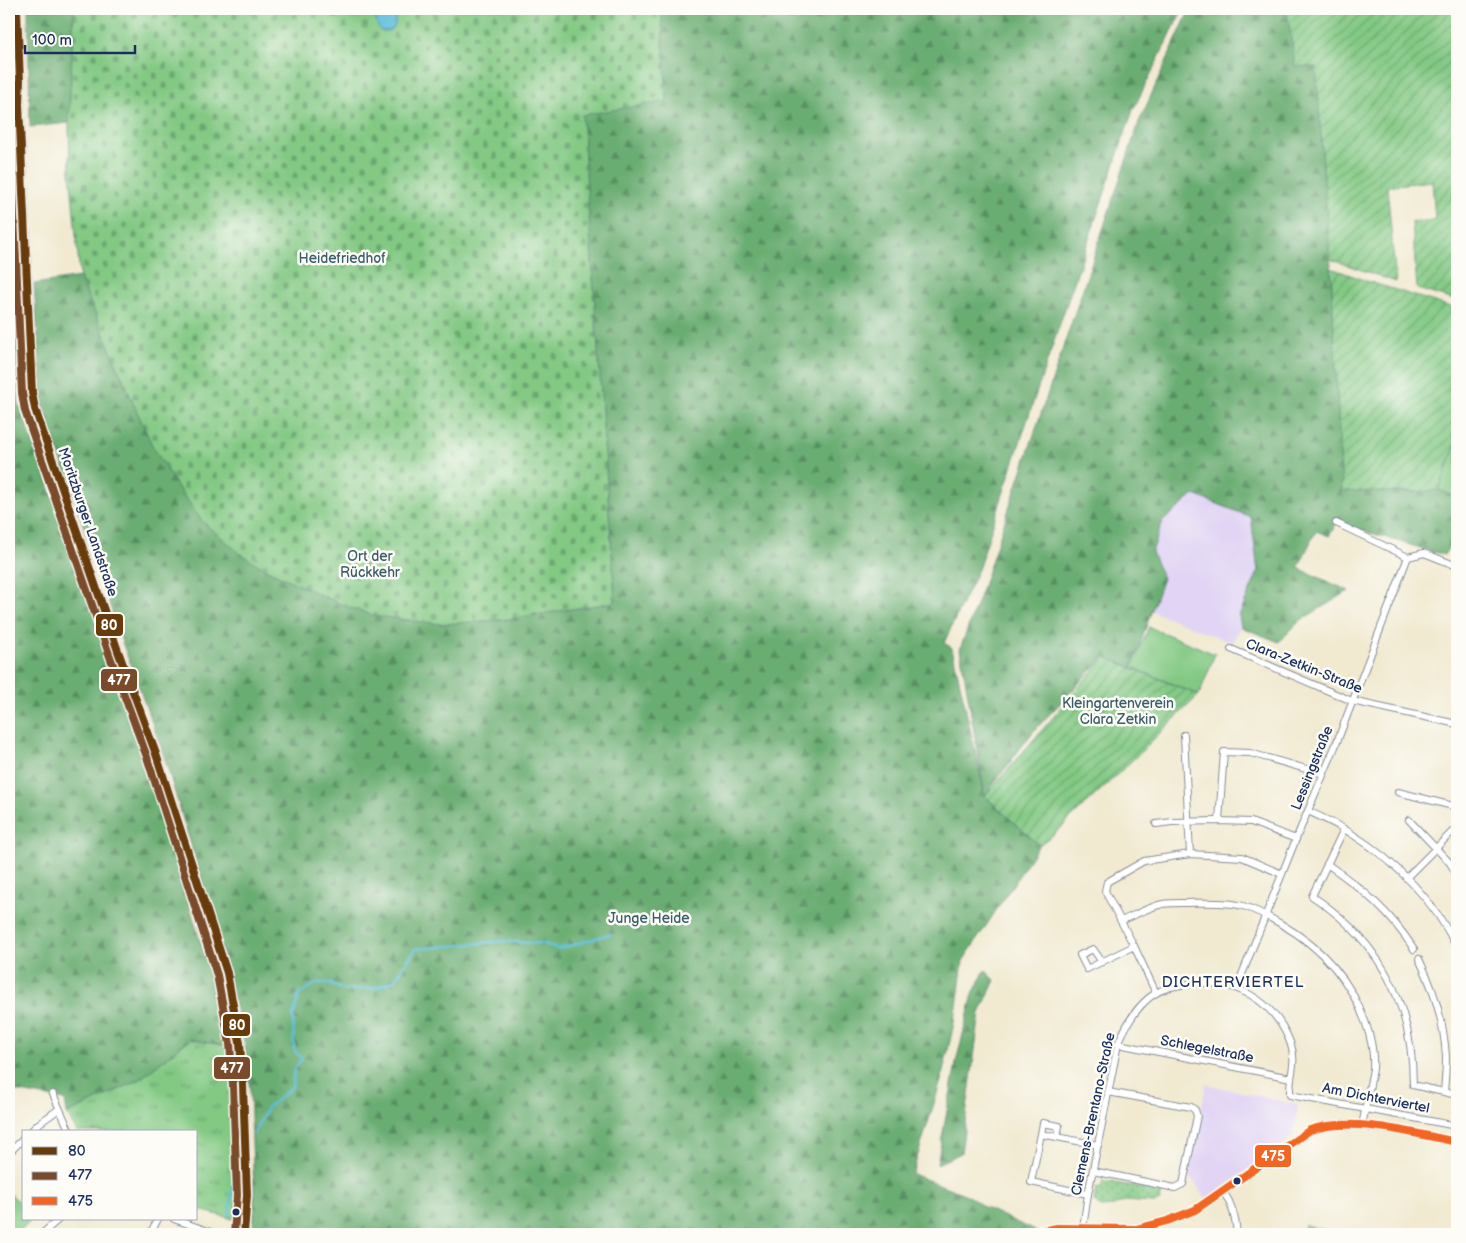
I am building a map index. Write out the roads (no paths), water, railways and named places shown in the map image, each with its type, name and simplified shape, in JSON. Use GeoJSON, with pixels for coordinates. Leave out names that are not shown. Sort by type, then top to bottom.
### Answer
{"type":"FeatureCollection","features":[{"type":"Feature","properties":{"kind":"main road","name":"Moritzburger Landstraße"},"geometry":{"type":"LineString","coordinates":[[18,9],[22,161],[32,393],[35,409],[156,754],[227,973],[240,1043],[245,1113],[247,1195],[244,1234]]}},
{"type":"Feature","properties":{"kind":"street"},"geometry":{"type":"LineString","coordinates":[[9,162],[22,161]]}},
{"type":"Feature","properties":{"kind":"street"},"geometry":{"type":"LineString","coordinates":[[1336,523],[1408,557],[1424,553],[1457,566]]}},
{"type":"Feature","properties":{"kind":"street","name":"Lessingstraße"},"geometry":{"type":"LineString","coordinates":[[1236,987],[1324,774],[1408,557]]}},
{"type":"Feature","properties":{"kind":"street","name":"Clara-Zetkin-Straße"},"geometry":{"type":"LineString","coordinates":[[1231,649],[1352,701],[1457,724]]}},
{"type":"Feature","properties":{"kind":"street"},"geometry":{"type":"LineString","coordinates":[[1184,735],[1190,854]]}},
{"type":"Feature","properties":{"kind":"street"},"geometry":{"type":"LineString","coordinates":[[1219,821],[1224,752],[1250,753],[1324,774]]}},
{"type":"Feature","properties":{"kind":"street"},"geometry":{"type":"LineString","coordinates":[[1398,792],[1457,807]]}},
{"type":"Feature","properties":{"kind":"street"},"geometry":{"type":"LineString","coordinates":[[1308,811],[1344,829],[1390,861],[1423,895],[1451,934],[1457,948]]}},
{"type":"Feature","properties":{"kind":"street"},"geometry":{"type":"LineString","coordinates":[[1409,820],[1450,863],[1456,873]]}},
{"type":"Feature","properties":{"kind":"street"},"geometry":{"type":"LineString","coordinates":[[1156,824],[1188,821],[1251,822],[1296,839]]}},
{"type":"Feature","properties":{"kind":"street"},"geometry":{"type":"LineString","coordinates":[[1406,878],[1457,827]]}},
{"type":"Feature","properties":{"kind":"street"},"geometry":{"type":"LineString","coordinates":[[1344,829],[1312,896],[1326,905],[1355,930],[1369,946],[1386,972],[1407,1028],[1412,1050],[1413,1085],[1457,1095]]}},
{"type":"Feature","properties":{"kind":"street"},"geometry":{"type":"LineString","coordinates":[[1156,993],[1105,891],[1107,882],[1144,861],[1190,854],[1242,857],[1282,874]]}},
{"type":"Feature","properties":{"kind":"street"},"geometry":{"type":"LineString","coordinates":[[1327,864],[1356,883],[1381,907],[1402,931],[1414,949]]}},
{"type":"Feature","properties":{"kind":"street"},"geometry":{"type":"LineString","coordinates":[[1121,921],[1163,904],[1210,902],[1242,905],[1266,914],[1308,941],[1328,959],[1343,977],[1362,1012],[1369,1033],[1374,1060],[1362,1126]]}},
{"type":"Feature","properties":{"kind":"street"},"geometry":{"type":"LineString","coordinates":[[1451,934],[1457,931]]}},
{"type":"Feature","properties":{"kind":"street"},"geometry":{"type":"LineString","coordinates":[[1102,962],[1134,946]]}},
{"type":"Feature","properties":{"kind":"street"},"geometry":{"type":"LineString","coordinates":[[1420,959],[1430,980],[1441,1021],[1446,1057],[1444,1092]]}},
{"type":"Feature","properties":{"kind":"street","name":"Clemens-Brentano-Straße"},"geometry":{"type":"LineString","coordinates":[[1083,1228],[1118,1044],[1127,1022],[1140,1006],[1156,993],[1178,985],[1200,982],[1236,987],[1257,998],[1272,1012],[1291,1044],[1294,1060],[1290,1094]]}},
{"type":"Feature","properties":{"kind":"street","name":"Schlegelstraße"},"geometry":{"type":"LineString","coordinates":[[1118,1044],[1291,1078]]}},
{"type":"Feature","properties":{"kind":"street"},"geometry":{"type":"LineString","coordinates":[[1093,1171],[1175,1188],[1180,1186],[1183,1184],[1196,1116],[1195,1110],[1191,1107],[1108,1092]]}},
{"type":"Feature","properties":{"kind":"street"},"geometry":{"type":"LineString","coordinates":[[52,1094],[69,1130]]}},
{"type":"Feature","properties":{"kind":"street","name":"Am Dichterviertel"},"geometry":{"type":"LineString","coordinates":[[1290,1094],[1457,1126]]}},
{"type":"Feature","properties":{"kind":"street"},"geometry":{"type":"LineString","coordinates":[[32,1130],[59,1109]]}},
{"type":"Feature","properties":{"kind":"street"},"geometry":{"type":"LineString","coordinates":[[1057,1137],[1059,1126],[1043,1123],[1031,1182],[1088,1194]]}},
{"type":"Feature","properties":{"kind":"street"},"geometry":{"type":"LineString","coordinates":[[1024,1234],[1057,1228],[1136,1229],[1167,1221],[1195,1210],[1310,1130],[1324,1126],[1334,1124],[1389,1129],[1457,1142]]}},
{"type":"Feature","properties":{"kind":"street"},"geometry":{"type":"LineString","coordinates":[[1041,1134],[1098,1145]]}},
{"type":"Feature","properties":{"kind":"street"},"geometry":{"type":"LineString","coordinates":[[9,1153],[22,1140]]}},
{"type":"Feature","properties":{"kind":"street"},"geometry":{"type":"LineString","coordinates":[[1223,1191],[1229,1200],[1236,1223],[1237,1234]]}},
{"type":"Feature","properties":{"kind":"street"},"geometry":{"type":"LineString","coordinates":[[44,1233],[57,1220]]}},
{"type":"Feature","properties":{"kind":"street"},"geometry":{"type":"LineString","coordinates":[[150,1234],[157,1220]]}},
{"type":"Feature","properties":{"kind":"street"},"geometry":{"type":"LineString","coordinates":[[177,1220],[216,1234]]}},
{"type":"Feature","properties":{"kind":"water"},"geometry":{"type":"Polygon","coordinates":[[[375,9],[393,9],[395,25],[391,30],[381,31],[377,23],[375,9]]]}},
{"type":"Feature","properties":{"kind":"waterway"},"geometry":{"type":"LineString","coordinates":[[254,1133],[267,1108],[292,1087],[294,1069],[302,1059],[294,1050],[293,1017],[299,994],[317,983],[328,983],[343,990],[375,988],[395,980],[415,949],[505,941],[544,944],[559,949],[610,934]]}},
{"type":"Feature","properties":{"kind":"waterway"},"geometry":{"type":"LineString","coordinates":[[229,1216],[238,1136]]}},
{"type":"Feature","properties":{"kind":"district","name":"DICHTERVIERTEL"},"geometry":{"type":"Point","coordinates":[1233,982]}},
{"type":"Feature","properties":{"kind":"park label","name":"Heidefriedhof"},"geometry":{"type":"Point","coordinates":[342,258]}},
{"type":"Feature","properties":{"kind":"park label","name":"Ort der Rückkehr"},"geometry":{"type":"Point","coordinates":[370,564]}},
{"type":"Feature","properties":{"kind":"park label","name":"Kleingartenverein Clara Zetkin"},"geometry":{"type":"Point","coordinates":[1118,712]}},
{"type":"Feature","properties":{"kind":"park label","name":"Junge Heide"},"geometry":{"type":"Point","coordinates":[649,918]}}]}
